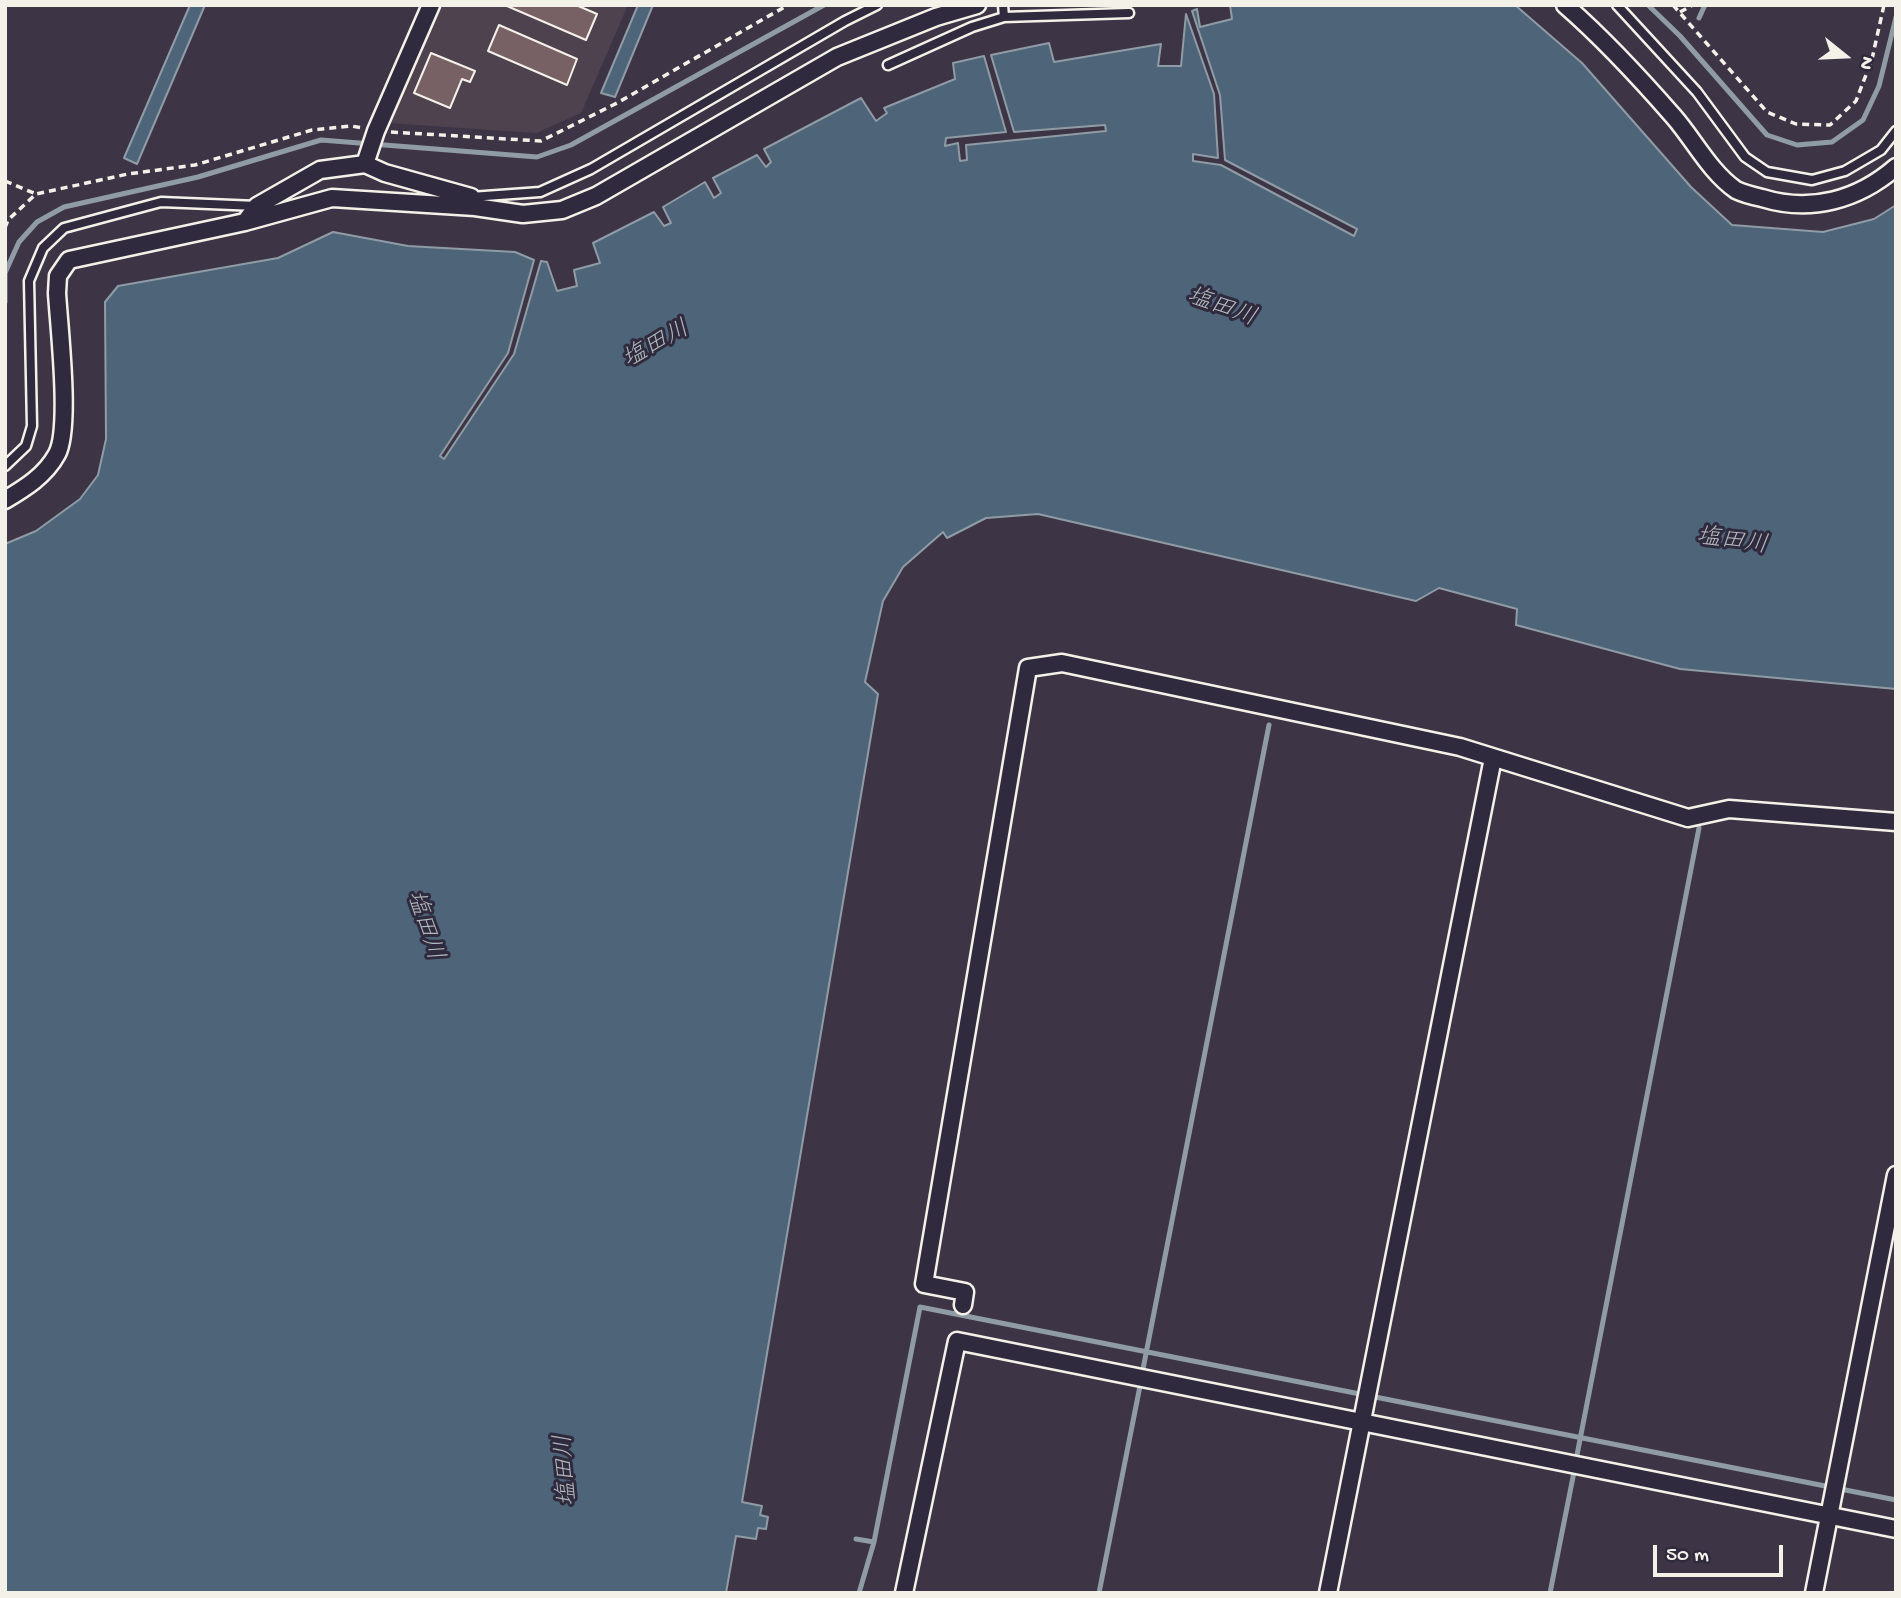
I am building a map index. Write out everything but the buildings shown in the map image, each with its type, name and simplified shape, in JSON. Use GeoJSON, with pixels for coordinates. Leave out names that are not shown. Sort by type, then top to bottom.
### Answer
{"type":"FeatureCollection","features":[{"type":"Feature","properties":{"kind":"street"},"geometry":{"type":"LineString","coordinates":[[367,159],[376,131],[431,5]]}},
{"type":"Feature","properties":{"kind":"street"},"geometry":{"type":"LineString","coordinates":[[367,159],[385,173],[473,202],[523,214],[562,211],[596,196],[837,57],[936,17],[977,5]]}},
{"type":"Feature","properties":{"kind":"street"},"geometry":{"type":"LineString","coordinates":[[1565,5],[1592,29],[1674,117],[1725,181],[1740,192],[1771,201],[1804,205],[1844,199],[1878,183],[1896,167]]}},
{"type":"Feature","properties":{"kind":"street"},"geometry":{"type":"LineString","coordinates":[[245,222],[257,206],[320,170],[367,159]]}},
{"type":"Feature","properties":{"kind":"street"},"geometry":{"type":"LineString","coordinates":[[5,500],[36,481],[58,453],[64,426],[57,293],[58,276],[69,260],[245,222],[332,198],[473,202]]}},
{"type":"Feature","properties":{"kind":"street"},"geometry":{"type":"LineString","coordinates":[[963,1305],[965,1292],[924,1284],[1028,668],[1062,663],[1460,747],[1688,818],[1729,809],[1896,821]]}},
{"type":"Feature","properties":{"kind":"street"},"geometry":{"type":"LineString","coordinates":[[1328,1593],[1493,758]]}},
{"type":"Feature","properties":{"kind":"street"},"geometry":{"type":"LineString","coordinates":[[1814,1593],[1896,1175]]}},
{"type":"Feature","properties":{"kind":"street"},"geometry":{"type":"LineString","coordinates":[[904,1593],[957,1340],[1364,1414],[1896,1529]]}},
{"type":"Feature","properties":{"kind":"lane"},"geometry":{"type":"LineString","coordinates":[[473,202],[540,192],[592,169],[877,5]]}},
{"type":"Feature","properties":{"kind":"lane"},"geometry":{"type":"LineString","coordinates":[[1003,5],[1004,18]]}},
{"type":"Feature","properties":{"kind":"lane"},"geometry":{"type":"LineString","coordinates":[[1616,5],[1697,92],[1745,157],[1767,172],[1812,180],[1845,171],[1881,150],[1896,131]]}},
{"type":"Feature","properties":{"kind":"lane"},"geometry":{"type":"LineString","coordinates":[[888,65],[972,27],[1004,18],[1129,13]]}},
{"type":"Feature","properties":{"kind":"lane"},"geometry":{"type":"LineString","coordinates":[[5,466],[26,446],[32,426],[29,281],[43,248],[64,228],[161,202],[257,206]]}},
{"type":"Feature","properties":{"kind":"path"},"geometry":{"type":"LineString","coordinates":[[5,228],[8,220],[36,194],[128,174],[195,165],[312,130],[351,126],[376,131],[541,141],[617,103],[788,5]]}},
{"type":"Feature","properties":{"kind":"path"},"geometry":{"type":"LineString","coordinates":[[1673,5],[1767,112],[1796,124],[1830,125],[1856,101],[1872,59],[1884,5]]}},
{"type":"Feature","properties":{"kind":"path"},"geometry":{"type":"LineString","coordinates":[[1680,13],[1693,5]]}},
{"type":"Feature","properties":{"kind":"path"},"geometry":{"type":"LineString","coordinates":[[5,181],[36,194]]}},
{"type":"Feature","properties":{"kind":"shaded area"},"geometry":{"type":"Polygon","coordinates":[[[439,5],[628,5],[581,113],[536,133],[388,123],[439,5]]]}},
{"type":"Feature","properties":{"kind":"water"},"geometry":{"type":"Polygon","coordinates":[[[190,5],[205,5],[137,164],[124,158],[190,5]]]}},
{"type":"Feature","properties":{"kind":"water"},"geometry":{"type":"Polygon","coordinates":[[[638,5],[653,5],[615,97],[601,93],[638,5]]]}},
{"type":"Feature","properties":{"kind":"water","name":"塩田川"},"geometry":{"type":"Polygon","coordinates":[[[1230,5],[1515,5],[1582,63],[1691,187],[1732,225],[1823,232],[1874,219],[1896,205],[1896,689],[1680,669],[1516,625],[1517,609],[1439,588],[1416,601],[1038,514],[986,518],[947,538],[943,532],[903,567],[883,601],[865,682],[878,694],[742,1502],[762,1506],[760,1515],[768,1517],[766,1529],[758,1528],[756,1539],[736,1536],[726,1593],[5,1593],[5,544],[36,531],[80,499],[98,475],[106,439],[105,302],[118,286],[278,258],[333,232],[408,246],[515,252],[534,260],[508,353],[440,456],[444,459],[514,354],[541,261],[547,262],[557,291],[577,286],[574,270],[600,263],[593,243],[654,212],[664,226],[671,223],[663,207],[705,182],[714,198],[721,193],[713,178],[757,155],[766,167],[771,162],[764,149],[861,98],[876,121],[887,113],[884,108],[955,79],[953,63],[984,56],[1006,132],[946,138],[945,146],[958,143],[960,161],[967,160],[966,145],[1106,131],[1105,125],[1014,132],[991,55],[1049,43],[1054,62],[1161,44],[1158,66],[1181,66],[1186,14],[1214,94],[1218,158],[1193,154],[1193,161],[1221,165],[1354,236],[1357,229],[1225,160],[1220,95],[1192,11],[1197,9],[1200,27],[1232,19],[1230,5]]]}},
{"type":"Feature","properties":{"kind":"waterway"},"geometry":{"type":"LineString","coordinates":[[5,302],[5,273],[19,242],[37,222],[64,207],[198,177],[321,140],[537,157],[571,145],[824,5]]}},
{"type":"Feature","properties":{"kind":"waterway"},"geometry":{"type":"LineString","coordinates":[[1648,5],[1680,36],[1767,135],[1797,145],[1832,142],[1863,120],[1879,86],[1896,17]]}},
{"type":"Feature","properties":{"kind":"waterway"},"geometry":{"type":"LineString","coordinates":[[1699,18],[1705,5]]}},
{"type":"Feature","properties":{"kind":"waterway"},"geometry":{"type":"LineString","coordinates":[[1143,1369],[1269,725]]}},
{"type":"Feature","properties":{"kind":"waterway"},"geometry":{"type":"LineString","coordinates":[[1577,1455],[1699,828]]}},
{"type":"Feature","properties":{"kind":"waterway"},"geometry":{"type":"LineString","coordinates":[[856,1539],[874,1542],[920,1307],[1896,1500]]}},
{"type":"Feature","properties":{"kind":"waterway"},"geometry":{"type":"LineString","coordinates":[[1099,1593],[1140,1386]]}},
{"type":"Feature","properties":{"kind":"waterway"},"geometry":{"type":"LineString","coordinates":[[1550,1593],[1574,1472]]}},
{"type":"Feature","properties":{"kind":"waterway"},"geometry":{"type":"LineString","coordinates":[[859,1593],[874,1542]]}}]}
